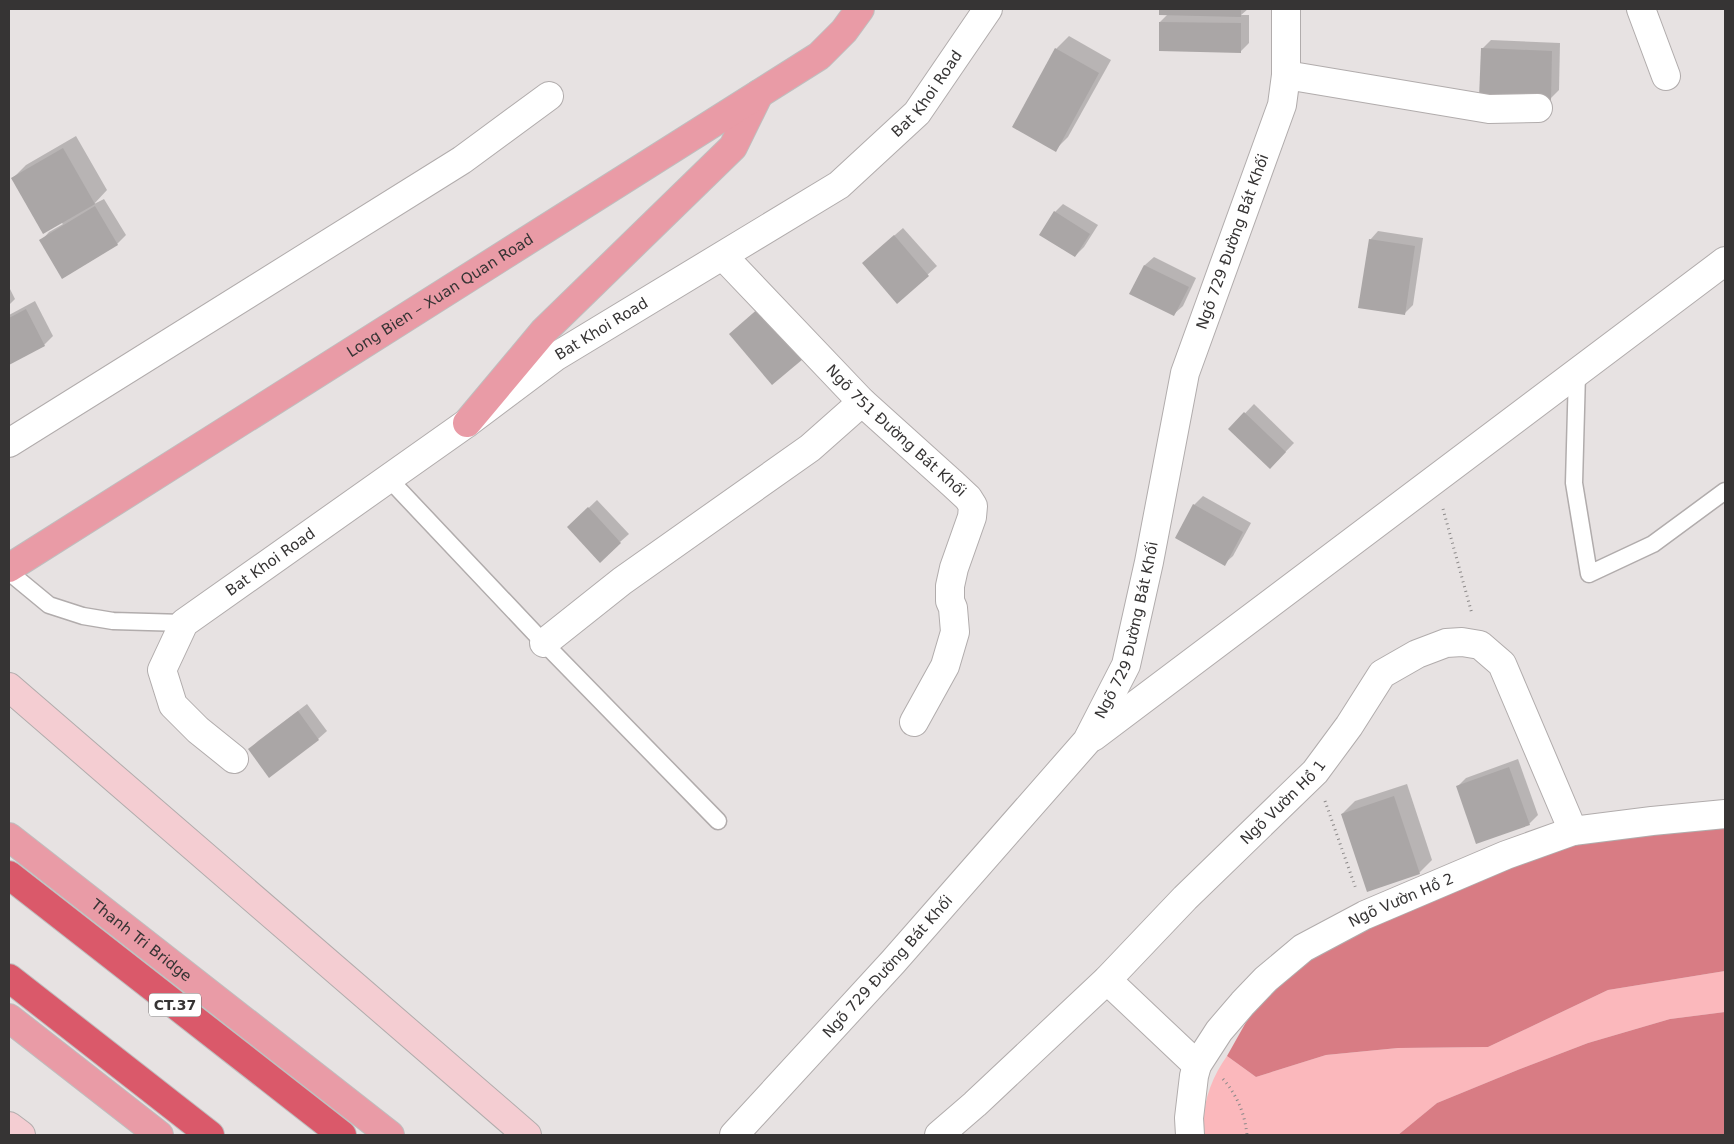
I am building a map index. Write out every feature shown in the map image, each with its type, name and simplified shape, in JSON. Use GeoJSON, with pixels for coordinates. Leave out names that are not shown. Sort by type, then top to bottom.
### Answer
{"type":"FeatureCollection","features":[{"type":"Feature","properties":{"kind":"highway","name":"Thanh Tri Bridge"},"geometry":{"type":"LineString","coordinates":[[9,875],[342,1135]]}},
{"type":"Feature","properties":{"kind":"highway"},"geometry":{"type":"LineString","coordinates":[[9,978],[210,1135]]}},
{"type":"Feature","properties":{"kind":"main road","name":"Long Bien – Xuan Quan Road"},"geometry":{"type":"LineString","coordinates":[[9,568],[819,56],[844,31],[860,9]]}},
{"type":"Feature","properties":{"kind":"main road"},"geometry":{"type":"LineString","coordinates":[[467,423],[544,331],[733,147],[759,94]]}},
{"type":"Feature","properties":{"kind":"main road"},"geometry":{"type":"LineString","coordinates":[[9,687],[527,1135]]}},
{"type":"Feature","properties":{"kind":"main road","name":"Thanh Tri Bridge"},"geometry":{"type":"LineString","coordinates":[[9,837],[390,1135]]}},
{"type":"Feature","properties":{"kind":"main road"},"geometry":{"type":"LineString","coordinates":[[9,1018],[159,1135]]}},
{"type":"Feature","properties":{"kind":"main road"},"geometry":{"type":"LineString","coordinates":[[9,1126],[20,1135]]}},
{"type":"Feature","properties":{"kind":"street","name":"Bat Khoi Road"},"geometry":{"type":"LineString","coordinates":[[184,623],[389,479],[555,357],[839,185],[917,113],[988,9]]}},
{"type":"Feature","properties":{"kind":"street","name":"Ngõ 729 Đường Bát Khối"},"geometry":{"type":"LineString","coordinates":[[734,1135],[893,962],[1087,741],[1126,665],[1149,562],[1185,373],[1282,105],[1286,75],[1286,9]]}},
{"type":"Feature","properties":{"kind":"street"},"geometry":{"type":"LineString","coordinates":[[1641,9],[1666,76]]}},
{"type":"Feature","properties":{"kind":"street"},"geometry":{"type":"LineString","coordinates":[[1286,75],[1489,109],[1538,108]]}},
{"type":"Feature","properties":{"kind":"street"},"geometry":{"type":"LineString","coordinates":[[9,442],[462,160],[549,96]]}},
{"type":"Feature","properties":{"kind":"street","name":"Ngõ 751 Đường Bát Khối"},"geometry":{"type":"LineString","coordinates":[[723,256],[862,402],[968,498],[973,506],[972,517],[954,568],[950,586],[950,601],[955,632],[945,666],[914,722]]}},
{"type":"Feature","properties":{"kind":"street"},"geometry":{"type":"LineString","coordinates":[[1087,741],[1725,261]]}},
{"type":"Feature","properties":{"kind":"street"},"geometry":{"type":"LineString","coordinates":[[544,643],[622,580],[810,448],[862,402]]}},
{"type":"Feature","properties":{"kind":"street"},"geometry":{"type":"LineString","coordinates":[[184,623],[162,670],[173,705],[198,730],[234,759]]}},
{"type":"Feature","properties":{"kind":"street","name":"Ngõ Vườn Hồ 1"},"geometry":{"type":"LineString","coordinates":[[939,1135],[975,1104],[1107,980],[1185,898],[1314,772],[1349,726],[1382,674],[1417,654],[1446,643],[1462,642],[1480,645]]}},
{"type":"Feature","properties":{"kind":"street"},"geometry":{"type":"LineString","coordinates":[[1480,645],[1502,664],[1573,831]]}},
{"type":"Feature","properties":{"kind":"street","name":"Ngõ Vườn Hồ 2"},"geometry":{"type":"LineString","coordinates":[[1190,1135],[1189,1118],[1197,1065],[1219,1031],[1266,979],[1303,948],[1365,914],[1506,855],[1573,831],[1725,814]]}},
{"type":"Feature","properties":{"kind":"street"},"geometry":{"type":"LineString","coordinates":[[1107,980],[1197,1065]]}},
{"type":"Feature","properties":{"kind":"lane"},"geometry":{"type":"LineString","coordinates":[[1577,373],[1574,483],[1589,574],[1653,544],[1725,491]]}},
{"type":"Feature","properties":{"kind":"lane"},"geometry":{"type":"LineString","coordinates":[[389,479],[544,643],[718,821]]}},
{"type":"Feature","properties":{"kind":"lane"},"geometry":{"type":"LineString","coordinates":[[9,572],[49,605],[83,616],[113,622],[184,623]]}},
{"type":"Feature","properties":{"kind":"path"},"geometry":{"type":"LineString","coordinates":[[1435,479],[1480,645]]}},
{"type":"Feature","properties":{"kind":"path"},"geometry":{"type":"LineString","coordinates":[[1314,772],[1365,914]]}},
{"type":"Feature","properties":{"kind":"path"},"geometry":{"type":"LineString","coordinates":[[1197,1065],[1218,1072],[1230,1087],[1240,1105],[1246,1124],[1247,1135]]}},
{"type":"Feature","properties":{"kind":"shaded area"},"geometry":{"type":"Polygon","coordinates":[[[1725,826],[1725,971],[1608,990],[1488,1047],[1398,1048],[1326,1055],[1256,1077],[1227,1056],[1245,1024],[1268,991],[1294,966],[1413,906],[1536,856],[1597,839],[1725,826]]]}},
{"type":"Feature","properties":{"kind":"shaded area"},"geometry":{"type":"Polygon","coordinates":[[[1725,971],[1725,1012],[1670,1019],[1588,1043],[1437,1103],[1398,1135],[1205,1135],[1204,1114],[1208,1094],[1216,1074],[1227,1056],[1256,1077],[1326,1055],[1398,1048],[1488,1047],[1608,990],[1725,971]]]}},
{"type":"Feature","properties":{"kind":"shaded area"},"geometry":{"type":"Polygon","coordinates":[[[1725,1012],[1725,1135],[1398,1135],[1437,1103],[1588,1043],[1670,1019],[1725,1012]]]}},
{"type":"Feature","properties":{"kind":"building"},"geometry":{"type":"Polygon","coordinates":[[[1159,9],[1241,9],[1241,17],[1159,15],[1159,9]]]}},
{"type":"Feature","properties":{"kind":"building"},"geometry":{"type":"Polygon","coordinates":[[[1159,22],[1241,23],[1241,53],[1159,51],[1159,22]]]}},
{"type":"Feature","properties":{"kind":"building"},"geometry":{"type":"Polygon","coordinates":[[[1055,48],[1099,73],[1056,152],[1012,127],[1055,48]]]}},
{"type":"Feature","properties":{"kind":"building"},"geometry":{"type":"Polygon","coordinates":[[[1481,48],[1552,51],[1551,100],[1479,98],[1481,48]]]}},
{"type":"Feature","properties":{"kind":"building"},"geometry":{"type":"Polygon","coordinates":[[[63,148],[95,204],[43,234],[11,178],[63,148]]]}},
{"type":"Feature","properties":{"kind":"building"},"geometry":{"type":"Polygon","coordinates":[[[95,206],[118,245],[62,279],[39,240],[95,206]]]}},
{"type":"Feature","properties":{"kind":"building"},"geometry":{"type":"Polygon","coordinates":[[[1054,211],[1090,234],[1075,257],[1039,235],[1054,211]]]}},
{"type":"Feature","properties":{"kind":"building"},"geometry":{"type":"Polygon","coordinates":[[[894,235],[929,276],[897,304],[862,263],[894,235]]]}},
{"type":"Feature","properties":{"kind":"building"},"geometry":{"type":"Polygon","coordinates":[[[1369,239],[1415,246],[1405,315],[1358,308],[1369,239]]]}},
{"type":"Feature","properties":{"kind":"building"},"geometry":{"type":"Polygon","coordinates":[[[1144,265],[1189,287],[1174,316],[1129,294],[1144,265]]]}},
{"type":"Feature","properties":{"kind":"building"},"geometry":{"type":"Polygon","coordinates":[[[760,307],[803,359],[772,385],[729,334],[760,307]]]}},
{"type":"Feature","properties":{"kind":"building"},"geometry":{"type":"Polygon","coordinates":[[[26,309],[45,346],[9,365],[9,318],[26,309]]]}},
{"type":"Feature","properties":{"kind":"building"},"geometry":{"type":"Polygon","coordinates":[[[1244,412],[1286,452],[1270,469],[1228,429],[1244,412]]]}},
{"type":"Feature","properties":{"kind":"building"},"geometry":{"type":"Polygon","coordinates":[[[1193,504],[1243,532],[1225,566],[1175,538],[1193,504]]]}},
{"type":"Feature","properties":{"kind":"building"},"geometry":{"type":"Polygon","coordinates":[[[588,507],[621,543],[600,563],[567,527],[588,507]]]}},
{"type":"Feature","properties":{"kind":"building"},"geometry":{"type":"Polygon","coordinates":[[[298,711],[319,740],[269,778],[248,749],[298,711]]]}},
{"type":"Feature","properties":{"kind":"building"},"geometry":{"type":"Polygon","coordinates":[[[1509,767],[1530,825],[1476,844],[1456,786],[1509,767]]]}},
{"type":"Feature","properties":{"kind":"building"},"geometry":{"type":"Polygon","coordinates":[[[1394,796],[1420,874],[1367,892],[1341,814],[1394,796]]]}}]}
